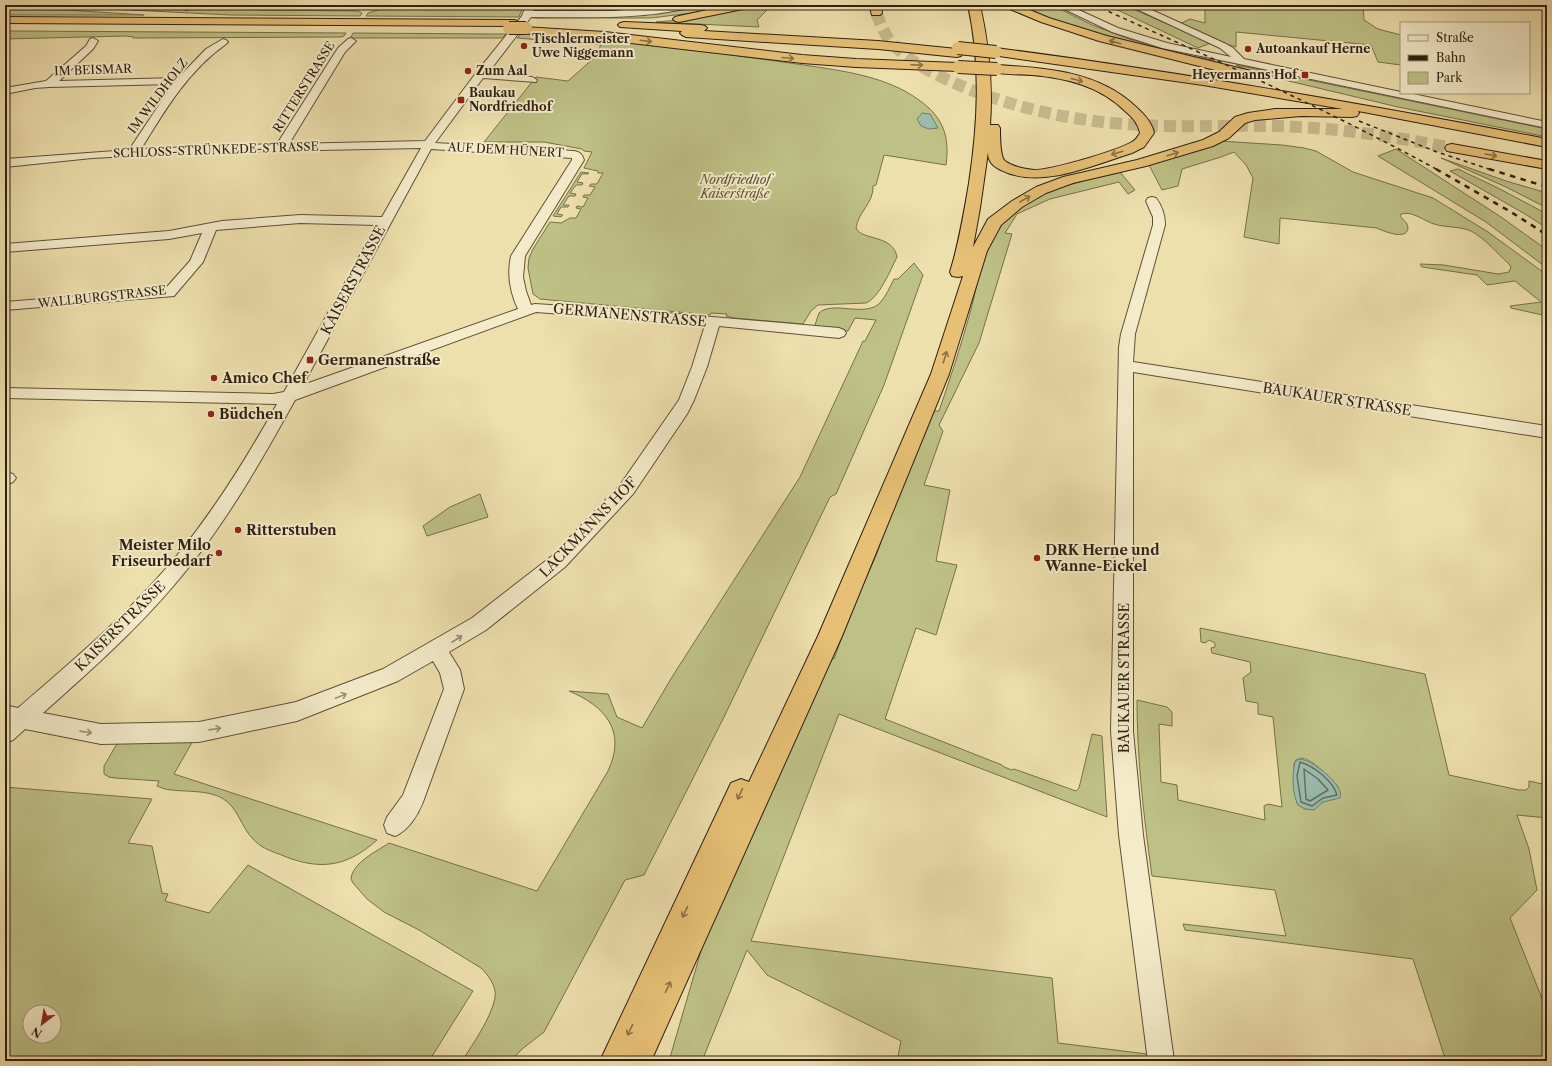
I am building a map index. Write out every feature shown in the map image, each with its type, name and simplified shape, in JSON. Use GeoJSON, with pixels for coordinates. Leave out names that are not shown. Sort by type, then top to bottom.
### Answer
{"type":"FeatureCollection","features":[{"type":"Feature","properties":{"kind":"highway"},"geometry":{"type":"LineString","coordinates":[[568,24],[585,21],[653,21],[679,19],[748,5]]}},
{"type":"Feature","properties":{"kind":"highway"},"geometry":{"type":"LineString","coordinates":[[616,1061],[817,630],[914,409],[961,265],[973,208],[983,139],[985,97],[981,32],[974,5]]}},
{"type":"Feature","properties":{"kind":"highway"},"geometry":{"type":"LineString","coordinates":[[981,5],[987,34],[993,82],[993,140],[995,156],[998,162],[1006,168],[1024,174],[1044,174],[1127,150],[1139,144],[1147,133],[1141,119],[1118,97],[1095,86],[996,56]]}},
{"type":"Feature","properties":{"kind":"highway"},"geometry":{"type":"LineString","coordinates":[[1008,5],[1054,23],[1153,52],[1499,134]]}},
{"type":"Feature","properties":{"kind":"highway"},"geometry":{"type":"LineString","coordinates":[[90,9],[263,21]]}},
{"type":"Feature","properties":{"kind":"highway"},"geometry":{"type":"LineString","coordinates":[[5,20],[263,21],[510,27]]}},
{"type":"Feature","properties":{"kind":"highway"},"geometry":{"type":"LineString","coordinates":[[528,20],[568,24],[758,34],[958,48]]}},
{"type":"Feature","properties":{"kind":"highway"},"geometry":{"type":"LineString","coordinates":[[528,20],[606,36],[749,54],[802,59],[856,63],[958,67],[996,56],[1156,73],[1234,85],[1547,143]]}},
{"type":"Feature","properties":{"kind":"highway"},"geometry":{"type":"LineString","coordinates":[[5,25],[482,28],[510,27],[528,20],[641,31],[758,34]]}},
{"type":"Feature","properties":{"kind":"highway"},"geometry":{"type":"LineString","coordinates":[[785,36],[818,35],[958,48],[996,56],[1156,80],[1352,113],[1547,152]]}},
{"type":"Feature","properties":{"kind":"highway"},"geometry":{"type":"LineString","coordinates":[[634,1061],[830,636],[940,374],[979,251],[994,222],[1017,204],[1041,190],[1068,180],[1141,163],[1208,143],[1224,136],[1240,120],[1253,116],[1301,112],[1352,113]]}},
{"type":"Feature","properties":{"kind":"highway"},"geometry":{"type":"LineString","coordinates":[[969,280],[993,140]]}},
{"type":"Feature","properties":{"kind":"highway"},"geometry":{"type":"LineString","coordinates":[[1452,148],[1547,165]]}},
{"type":"Feature","properties":{"kind":"street"},"geometry":{"type":"LineString","coordinates":[[528,20],[666,9],[690,5]]}},
{"type":"Feature","properties":{"kind":"street"},"geometry":{"type":"LineString","coordinates":[[1061,5],[1115,30],[1146,41],[1242,63],[1547,125]]}},
{"type":"Feature","properties":{"kind":"street"},"geometry":{"type":"LineString","coordinates":[[1133,5],[1223,46],[1230,50],[1242,63]]}},
{"type":"Feature","properties":{"kind":"street","name":"KAISERSTRASSE"},"geometry":{"type":"LineString","coordinates":[[10,722],[102,647],[183,562],[230,496],[289,396],[428,145],[480,75],[528,20]]}},
{"type":"Feature","properties":{"kind":"street","name":"RITTERSTRASSE"},"geometry":{"type":"LineString","coordinates":[[281,148],[342,48],[351,41]]}},
{"type":"Feature","properties":{"kind":"street"},"geometry":{"type":"LineString","coordinates":[[49,84],[93,42]]}},
{"type":"Feature","properties":{"kind":"street","name":"IM WILDHOLZ"},"geometry":{"type":"LineString","coordinates":[[133,152],[182,81],[211,49],[223,42]]}},
{"type":"Feature","properties":{"kind":"street"},"geometry":{"type":"LineString","coordinates":[[480,75],[532,80]]}},
{"type":"Feature","properties":{"kind":"street","name":"IM BEISMAR"},"geometry":{"type":"LineString","coordinates":[[5,91],[35,85],[49,84],[182,81]]}},
{"type":"Feature","properties":{"kind":"street","name":"SCHLOSS-STRÜNKEDE-STRASSE"},"geometry":{"type":"LineString","coordinates":[[5,163],[133,152],[428,145]]}},
{"type":"Feature","properties":{"kind":"street","name":"AUF DEM HÜNERT"},"geometry":{"type":"LineString","coordinates":[[428,145],[567,153],[577,156],[578,158],[518,256],[515,272],[522,302],[526,310]]}},
{"type":"Feature","properties":{"kind":"street","name":"BAUKAUER STRASSE"},"geometry":{"type":"LineString","coordinates":[[1152,201],[1159,217],[1159,225],[1128,334],[1126,366],[1122,731],[1131,835],[1161,1061]]}},
{"type":"Feature","properties":{"kind":"street"},"geometry":{"type":"LineString","coordinates":[[5,248],[169,235],[222,225],[300,219],[385,221]]}},
{"type":"Feature","properties":{"kind":"street","name":"WALLBURGSTRASSE"},"geometry":{"type":"LineString","coordinates":[[5,306],[169,293],[196,262],[212,227]]}},
{"type":"Feature","properties":{"kind":"street","name":"GERMANENSTRASSE"},"geometry":{"type":"LineString","coordinates":[[5,393],[273,399],[289,396],[526,310],[543,308],[838,333]]}},
{"type":"Feature","properties":{"kind":"street","name":"LACKMANNS HOF"},"geometry":{"type":"LineString","coordinates":[[10,722],[118,735],[170,734],[220,728],[277,717],[331,700],[391,675],[437,651],[481,623],[551,568],[610,508],[630,485],[655,451],[683,408],[696,379],[713,322]]}},
{"type":"Feature","properties":{"kind":"street","name":"BAUKAUER STRASSE"},"geometry":{"type":"LineString","coordinates":[[1126,366],[1547,432]]}},
{"type":"Feature","properties":{"kind":"street"},"geometry":{"type":"LineString","coordinates":[[395,825],[412,802],[454,689],[450,670],[437,651]]}},
{"type":"Feature","properties":{"kind":"green space"},"geometry":{"type":"Polygon","coordinates":[[[31,5],[147,5],[171,7],[173,5],[179,5],[177,7],[188,8],[191,5],[227,5],[224,7],[228,8],[235,6],[236,8],[242,6],[262,5],[258,10],[358,11],[362,13],[360,16],[230,15],[31,5]]]}},
{"type":"Feature","properties":{"kind":"green space"},"geometry":{"type":"Polygon","coordinates":[[[694,5],[734,5],[692,13],[651,18],[535,18],[537,16],[603,15],[694,5]]]}},
{"type":"Feature","properties":{"kind":"green space"},"geometry":{"type":"Polygon","coordinates":[[[754,5],[775,5],[769,8],[757,20],[759,27],[656,22],[690,19],[754,5]]]}},
{"type":"Feature","properties":{"kind":"green space"},"geometry":{"type":"Polygon","coordinates":[[[1014,5],[1052,5],[1092,25],[1166,51],[1072,27],[1014,5]]]}},
{"type":"Feature","properties":{"kind":"green space"},"geometry":{"type":"Polygon","coordinates":[[[1107,5],[1124,5],[1211,43],[1198,48],[1107,5]]]}},
{"type":"Feature","properties":{"kind":"green space"},"geometry":{"type":"Polygon","coordinates":[[[1205,5],[1363,5],[1364,20],[1378,29],[1400,35],[1400,65],[1378,62],[1371,45],[1236,32],[1236,47],[1177,25],[1190,19],[1205,23],[1205,5]]]}},
{"type":"Feature","properties":{"kind":"green space"},"geometry":{"type":"Polygon","coordinates":[[[523,7],[519,17],[366,16],[368,13],[381,9],[523,7]]]}},
{"type":"Feature","properties":{"kind":"green space"},"geometry":{"type":"Polygon","coordinates":[[[5,9],[67,10],[144,15],[5,15],[5,9]]]}},
{"type":"Feature","properties":{"kind":"green space"},"geometry":{"type":"Polygon","coordinates":[[[5,31],[346,33],[341,37],[133,38],[134,37],[125,36],[5,39],[5,31]]]}},
{"type":"Feature","properties":{"kind":"green space"},"geometry":{"type":"Polygon","coordinates":[[[353,33],[506,34],[502,38],[353,38],[351,37],[353,33]]]}},
{"type":"Feature","properties":{"kind":"green space","name":"Nordfriedhof Kaiserstraße"},"geometry":{"type":"Polygon","coordinates":[[[521,34],[574,36],[653,44],[819,67],[849,72],[878,80],[893,85],[906,92],[927,106],[934,113],[946,136],[946,165],[884,155],[876,185],[873,186],[873,192],[869,203],[857,222],[856,228],[864,235],[884,241],[890,245],[897,257],[884,283],[871,300],[866,303],[818,305],[811,311],[803,324],[734,318],[726,316],[727,314],[711,313],[710,315],[540,299],[533,294],[528,268],[529,258],[533,249],[550,222],[561,223],[570,218],[576,218],[581,209],[576,208],[577,206],[583,207],[588,198],[583,197],[584,195],[590,195],[595,187],[589,186],[591,184],[597,184],[603,173],[598,173],[598,171],[584,168],[592,152],[584,151],[582,149],[544,142],[484,142],[536,77],[568,81],[595,57],[601,45],[517,38],[521,34]]]}},
{"type":"Feature","properties":{"kind":"green space"},"geometry":{"type":"Polygon","coordinates":[[[1169,51],[1212,60],[1223,65],[1169,51]]]}},
{"type":"Feature","properties":{"kind":"green space"},"geometry":{"type":"Polygon","coordinates":[[[1236,65],[1547,129],[1547,137],[1398,107],[1251,72],[1236,65]]]}},
{"type":"Feature","properties":{"kind":"green space"},"geometry":{"type":"Polygon","coordinates":[[[1220,141],[1282,145],[1316,151],[1353,172],[1433,198],[1488,232],[1547,275],[1547,316],[1511,308],[1510,306],[1541,302],[1515,281],[1487,285],[1477,275],[1422,267],[1420,264],[1444,265],[1498,274],[1509,272],[1511,267],[1487,243],[1473,232],[1434,224],[1413,214],[1408,213],[1400,215],[1407,224],[1408,228],[1407,232],[1399,235],[1377,228],[1280,218],[1279,244],[1244,237],[1253,178],[1246,165],[1234,152],[1182,169],[1178,186],[1162,190],[1149,165],[1201,149],[1220,141]]]}},
{"type":"Feature","properties":{"kind":"green space"},"geometry":{"type":"Polygon","coordinates":[[[1396,149],[1501,217],[1547,250],[1547,268],[1486,222],[1378,156],[1396,149]]]}},
{"type":"Feature","properties":{"kind":"green space"},"geometry":{"type":"Polygon","coordinates":[[[1441,158],[1506,181],[1547,193],[1547,208],[1506,187],[1441,158]]]}},
{"type":"Feature","properties":{"kind":"green space"},"geometry":{"type":"Polygon","coordinates":[[[1458,169],[1547,214],[1547,228],[1450,171],[1458,169]]]}},
{"type":"Feature","properties":{"kind":"green space"},"geometry":{"type":"Polygon","coordinates":[[[581,172],[589,173],[582,174],[577,182],[583,183],[582,185],[576,185],[570,193],[576,194],[575,196],[569,196],[563,205],[569,205],[568,207],[561,207],[557,214],[563,215],[561,217],[553,216],[581,172]]]}},
{"type":"Feature","properties":{"kind":"green space"},"geometry":{"type":"Polygon","coordinates":[[[1120,172],[1135,190],[1128,194],[1119,182],[1050,199],[1017,214],[1005,233],[1012,234],[979,343],[939,425],[943,431],[924,485],[950,490],[936,561],[957,565],[936,635],[916,628],[885,719],[1004,767],[1012,770],[1014,769],[1076,791],[1079,788],[1092,734],[1102,736],[1107,817],[839,714],[751,941],[1052,978],[1058,1043],[1147,1054],[1147,1061],[897,1061],[901,1041],[767,975],[747,950],[702,1061],[669,1061],[703,944],[830,658],[834,659],[853,607],[876,556],[902,482],[934,411],[939,411],[963,338],[985,255],[991,241],[1007,217],[1030,201],[1054,190],[1120,172]]]}},
{"type":"Feature","properties":{"kind":"green space"},"geometry":{"type":"Polygon","coordinates":[[[914,263],[923,275],[884,385],[836,494],[830,497],[723,719],[644,875],[625,880],[544,1032],[522,1049],[511,1061],[462,1061],[481,1031],[493,1006],[495,989],[491,981],[481,968],[419,930],[384,912],[367,899],[353,883],[351,879],[352,873],[366,858],[389,843],[537,891],[608,771],[613,757],[615,744],[614,732],[609,722],[602,712],[593,704],[569,691],[608,694],[617,717],[642,728],[672,677],[800,477],[863,341],[865,341],[876,320],[855,318],[848,331],[819,328],[815,325],[819,313],[825,309],[832,308],[866,309],[873,307],[880,303],[894,279],[898,279],[914,263]]]}},
{"type":"Feature","properties":{"kind":"green space"},"geometry":{"type":"Polygon","coordinates":[[[480,494],[488,517],[427,536],[423,526],[450,507],[480,494]]]}},
{"type":"Feature","properties":{"kind":"green space"},"geometry":{"type":"Polygon","coordinates":[[[1200,628],[1425,674],[1449,775],[1519,790],[1526,790],[1529,787],[1529,781],[1547,785],[1547,818],[1517,815],[1529,849],[1537,890],[1510,918],[1547,1011],[1547,1061],[1446,1061],[1413,959],[1185,930],[1183,924],[1286,936],[1275,890],[1152,876],[1146,832],[1138,745],[1137,700],[1167,707],[1172,712],[1172,726],[1159,724],[1161,782],[1177,785],[1178,800],[1265,820],[1264,806],[1268,804],[1282,807],[1273,717],[1258,714],[1258,703],[1246,701],[1243,678],[1251,672],[1250,662],[1212,653],[1211,648],[1215,647],[1215,643],[1209,640],[1205,643],[1201,642],[1200,628]],[[1302,758],[1296,760],[1294,764],[1295,793],[1297,803],[1305,809],[1324,802],[1339,788],[1322,770],[1307,759],[1302,758]]]}},
{"type":"Feature","properties":{"kind":"green space"},"geometry":{"type":"Polygon","coordinates":[[[194,739],[174,774],[377,840],[354,856],[343,861],[331,864],[306,863],[272,852],[259,844],[245,829],[232,807],[216,795],[204,792],[170,790],[157,786],[159,781],[115,778],[104,774],[104,766],[118,742],[194,739]]]}},
{"type":"Feature","properties":{"kind":"green space"},"geometry":{"type":"Polygon","coordinates":[[[5,787],[152,799],[128,843],[152,846],[162,893],[168,894],[165,901],[209,913],[248,865],[473,991],[429,1061],[5,1061],[5,787]]]}},
{"type":"Feature","properties":{"kind":"water"},"geometry":{"type":"Polygon","coordinates":[[[922,113],[930,114],[938,128],[929,129],[921,126],[917,119],[922,113]]]}},
{"type":"Feature","properties":{"kind":"water"},"geometry":{"type":"Polygon","coordinates":[[[1299,759],[1311,763],[1333,780],[1338,787],[1340,798],[1323,802],[1314,810],[1305,809],[1298,805],[1294,790],[1293,773],[1295,762],[1299,759]]]}},
{"type":"Feature","properties":{"kind":"tunnel"},"geometry":{"type":"LineString","coordinates":[[876,13],[886,35],[894,46],[920,66],[959,85],[1003,101],[1048,113],[1093,121],[1139,125],[1279,126],[1318,128],[1376,135],[1452,148]]}},
{"type":"Feature","properties":{"kind":"railway"},"geometry":{"type":"LineString","coordinates":[[1094,5],[1311,105],[1438,170]]}},
{"type":"Feature","properties":{"kind":"railway"},"geometry":{"type":"LineString","coordinates":[[1359,121],[1437,152],[1492,170]]}},
{"type":"Feature","properties":{"kind":"railway"},"geometry":{"type":"LineString","coordinates":[[1436,169],[1511,212],[1547,235]]}},
{"type":"Feature","properties":{"kind":"railway"},"geometry":{"type":"LineString","coordinates":[[1489,169],[1547,187]]}},
{"type":"Feature","properties":{"kind":"place","name":"Tischlermeister Uwe Niggemann"},"geometry":{"type":"Point","coordinates":[524,46]}},
{"type":"Feature","properties":{"kind":"place","name":"Autoankauf Herne"},"geometry":{"type":"Point","coordinates":[1248,49]}},
{"type":"Feature","properties":{"kind":"place","name":"Zum Aal"},"geometry":{"type":"Point","coordinates":[468,71]}},
{"type":"Feature","properties":{"kind":"place","name":"Heyermanns Hof"},"geometry":{"type":"Point","coordinates":[1305,75]}},
{"type":"Feature","properties":{"kind":"place","name":"Baukau Nordfriedhof"},"geometry":{"type":"Point","coordinates":[461,100]}},
{"type":"Feature","properties":{"kind":"place","name":"Germanenstraße"},"geometry":{"type":"Point","coordinates":[310,360]}},
{"type":"Feature","properties":{"kind":"place","name":"Amico Chef"},"geometry":{"type":"Point","coordinates":[214,378]}},
{"type":"Feature","properties":{"kind":"place","name":"Büdchen"},"geometry":{"type":"Point","coordinates":[211,414]}},
{"type":"Feature","properties":{"kind":"place","name":"Ritterstuben"},"geometry":{"type":"Point","coordinates":[238,530]}},
{"type":"Feature","properties":{"kind":"place","name":"Meister Milo Friseurbedarf"},"geometry":{"type":"Point","coordinates":[219,553]}},
{"type":"Feature","properties":{"kind":"place","name":"DRK Herne und Wanne-Eickel"},"geometry":{"type":"Point","coordinates":[1037,558]}}]}
